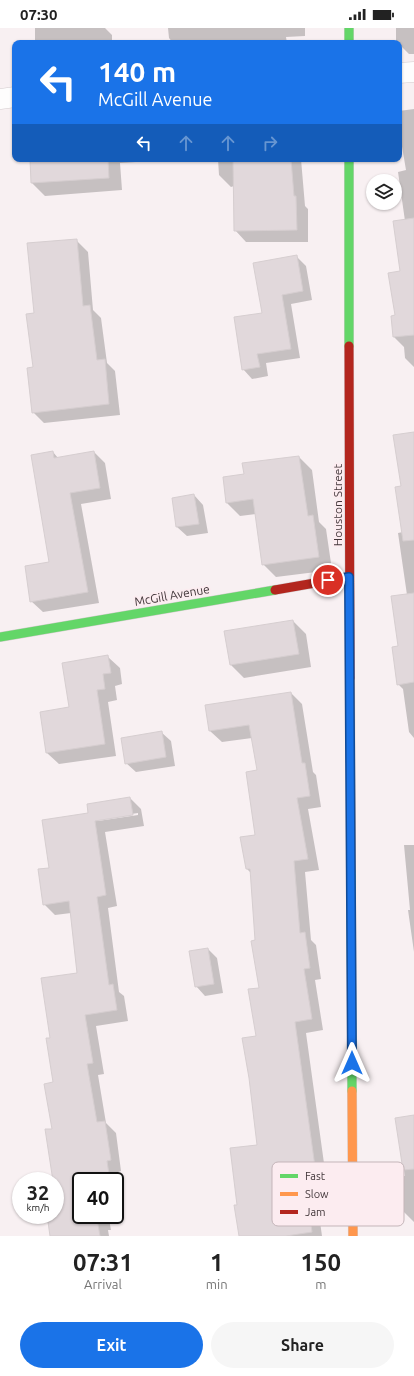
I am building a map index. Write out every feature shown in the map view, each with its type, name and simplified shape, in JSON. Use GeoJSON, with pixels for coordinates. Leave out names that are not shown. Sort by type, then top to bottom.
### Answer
{"type":"FeatureCollection","features":[{"type":"Feature","properties":{"kind":"street"},"geometry":{"type":"LineString","coordinates":[[349,28],[349,40]]}},
{"type":"Feature","properties":{"kind":"street"},"geometry":{"type":"LineString","coordinates":[[402,73],[414,72]]}},
{"type":"Feature","properties":{"kind":"street"},"geometry":{"type":"LineString","coordinates":[[0,98],[12,97]]}},
{"type":"Feature","properties":{"kind":"street","name":"Houston Street"},"geometry":{"type":"LineString","coordinates":[[349,162],[349,577],[353,1162]]}},
{"type":"Feature","properties":{"kind":"street","name":"McGill Avenue"},"geometry":{"type":"LineString","coordinates":[[0,637],[349,577]]}},
{"type":"Feature","properties":{"kind":"street","name":"Houston Street"},"geometry":{"type":"LineString","coordinates":[[353,1226],[353,1236]]}},
{"type":"Feature","properties":{"kind":"building"},"geometry":{"type":"Polygon","coordinates":[[[30,162],[108,162],[109,178],[31,183],[30,162]]]}},
{"type":"Feature","properties":{"kind":"building"},"geometry":{"type":"Polygon","coordinates":[[[233,162],[291,162],[294,196],[296,196],[297,230],[234,231],[233,162]]]}},
{"type":"Feature","properties":{"kind":"building"},"geometry":{"type":"Polygon","coordinates":[[[414,218],[414,335],[393,337],[391,316],[395,315],[388,273],[400,271],[393,221],[414,218]]]}},
{"type":"Feature","properties":{"kind":"building"},"geometry":{"type":"Polygon","coordinates":[[[77,239],[83,306],[90,305],[97,360],[105,359],[109,404],[32,413],[27,368],[33,367],[26,314],[34,313],[27,243],[77,239]]]}},
{"type":"Feature","properties":{"kind":"building"},"geometry":{"type":"Polygon","coordinates":[[[297,255],[303,291],[282,295],[291,349],[257,354],[260,367],[242,370],[234,317],[262,313],[253,263],[297,255]]]}},
{"type":"Feature","properties":{"kind":"building"},"geometry":{"type":"Polygon","coordinates":[[[414,432],[414,540],[403,541],[395,487],[401,486],[393,435],[414,432]]]}},
{"type":"Feature","properties":{"kind":"building"},"geometry":{"type":"Polygon","coordinates":[[[53,451],[54,458],[94,451],[100,488],[70,493],[88,592],[30,602],[25,566],[49,562],[31,455],[53,451]]]}},
{"type":"Feature","properties":{"kind":"building"},"geometry":{"type":"Polygon","coordinates":[[[299,456],[308,516],[313,515],[319,557],[262,565],[253,499],[226,503],[223,477],[244,474],[242,463],[299,456]]]}},
{"type":"Feature","properties":{"kind":"building"},"geometry":{"type":"Polygon","coordinates":[[[194,494],[199,524],[176,527],[172,498],[194,494]]]}},
{"type":"Feature","properties":{"kind":"building"},"geometry":{"type":"Polygon","coordinates":[[[414,593],[414,682],[397,685],[392,647],[398,646],[391,596],[414,593]]]}},
{"type":"Feature","properties":{"kind":"building"},"geometry":{"type":"Polygon","coordinates":[[[293,620],[299,654],[230,665],[224,631],[293,620]]]}},
{"type":"Feature","properties":{"kind":"building"},"geometry":{"type":"Polygon","coordinates":[[[108,655],[111,673],[103,674],[105,689],[97,690],[105,744],[46,753],[40,712],[69,707],[62,663],[108,655]]]}},
{"type":"Feature","properties":{"kind":"building"},"geometry":{"type":"Polygon","coordinates":[[[291,692],[302,763],[305,763],[310,796],[297,798],[308,859],[294,861],[300,933],[305,932],[310,968],[304,969],[312,1019],[295,1022],[314,1162],[272,1162],[272,1226],[311,1226],[312,1232],[286,1236],[239,1236],[234,1205],[237,1205],[230,1148],[257,1145],[249,1078],[242,1038],[256,1036],[248,989],[259,988],[251,941],[255,940],[250,869],[246,869],[240,837],[255,835],[246,772],[257,770],[249,725],[209,731],[205,705],[291,692]]]}},
{"type":"Feature","properties":{"kind":"building"},"geometry":{"type":"Polygon","coordinates":[[[162,731],[166,757],[125,764],[121,738],[162,731]]]}},
{"type":"Feature","properties":{"kind":"building"},"geometry":{"type":"Polygon","coordinates":[[[130,797],[133,815],[95,821],[106,895],[97,897],[109,985],[113,984],[117,1010],[85,1015],[93,1063],[87,1064],[97,1122],[105,1121],[111,1160],[107,1161],[109,1172],[72,1172],[72,1224],[98,1224],[100,1236],[50,1236],[48,1224],[64,1224],[64,1172],[52,1172],[45,1129],[52,1129],[44,1084],[53,1082],[46,1038],[50,1038],[41,978],[77,973],[69,901],[43,905],[38,869],[49,868],[42,820],[88,813],[87,804],[130,797]]]}},
{"type":"Feature","properties":{"kind":"building"},"geometry":{"type":"Polygon","coordinates":[[[208,948],[214,984],[195,987],[189,951],[208,948]]]}},
{"type":"Feature","properties":{"kind":"building"},"geometry":{"type":"Polygon","coordinates":[[[414,1115],[414,1169],[404,1170],[404,1162],[402,1162],[395,1118],[414,1115]]]}},
{"type":"Feature","properties":{"kind":"traffic: fast"},"geometry":{"type":"LineString","coordinates":[[349,28],[349,40]]}},
{"type":"Feature","properties":{"kind":"traffic: fast"},"geometry":{"type":"LineString","coordinates":[[349,162],[349,346]]}},
{"type":"Feature","properties":{"kind":"traffic: fast"},"geometry":{"type":"LineString","coordinates":[[0,637],[275,590]]}},
{"type":"Feature","properties":{"kind":"traffic: fast"},"geometry":{"type":"LineString","coordinates":[[351,871],[352,1091]]}},
{"type":"Feature","properties":{"kind":"traffic: slow"},"geometry":{"type":"LineString","coordinates":[[350,678],[351,871]]}},
{"type":"Feature","properties":{"kind":"traffic: slow"},"geometry":{"type":"LineString","coordinates":[[352,1091],[352,1162]]}},
{"type":"Feature","properties":{"kind":"traffic: slow"},"geometry":{"type":"LineString","coordinates":[[353,1226],[353,1236]]}},
{"type":"Feature","properties":{"kind":"traffic: jam"},"geometry":{"type":"LineString","coordinates":[[349,346],[350,678]]}},
{"type":"Feature","properties":{"kind":"traffic: jam"},"geometry":{"type":"LineString","coordinates":[[275,590],[349,577]]}},
{"type":"Feature","properties":{"kind":"route"},"geometry":{"type":"LineString","coordinates":[[328,580],[349,577],[352,1063]]}}]}
